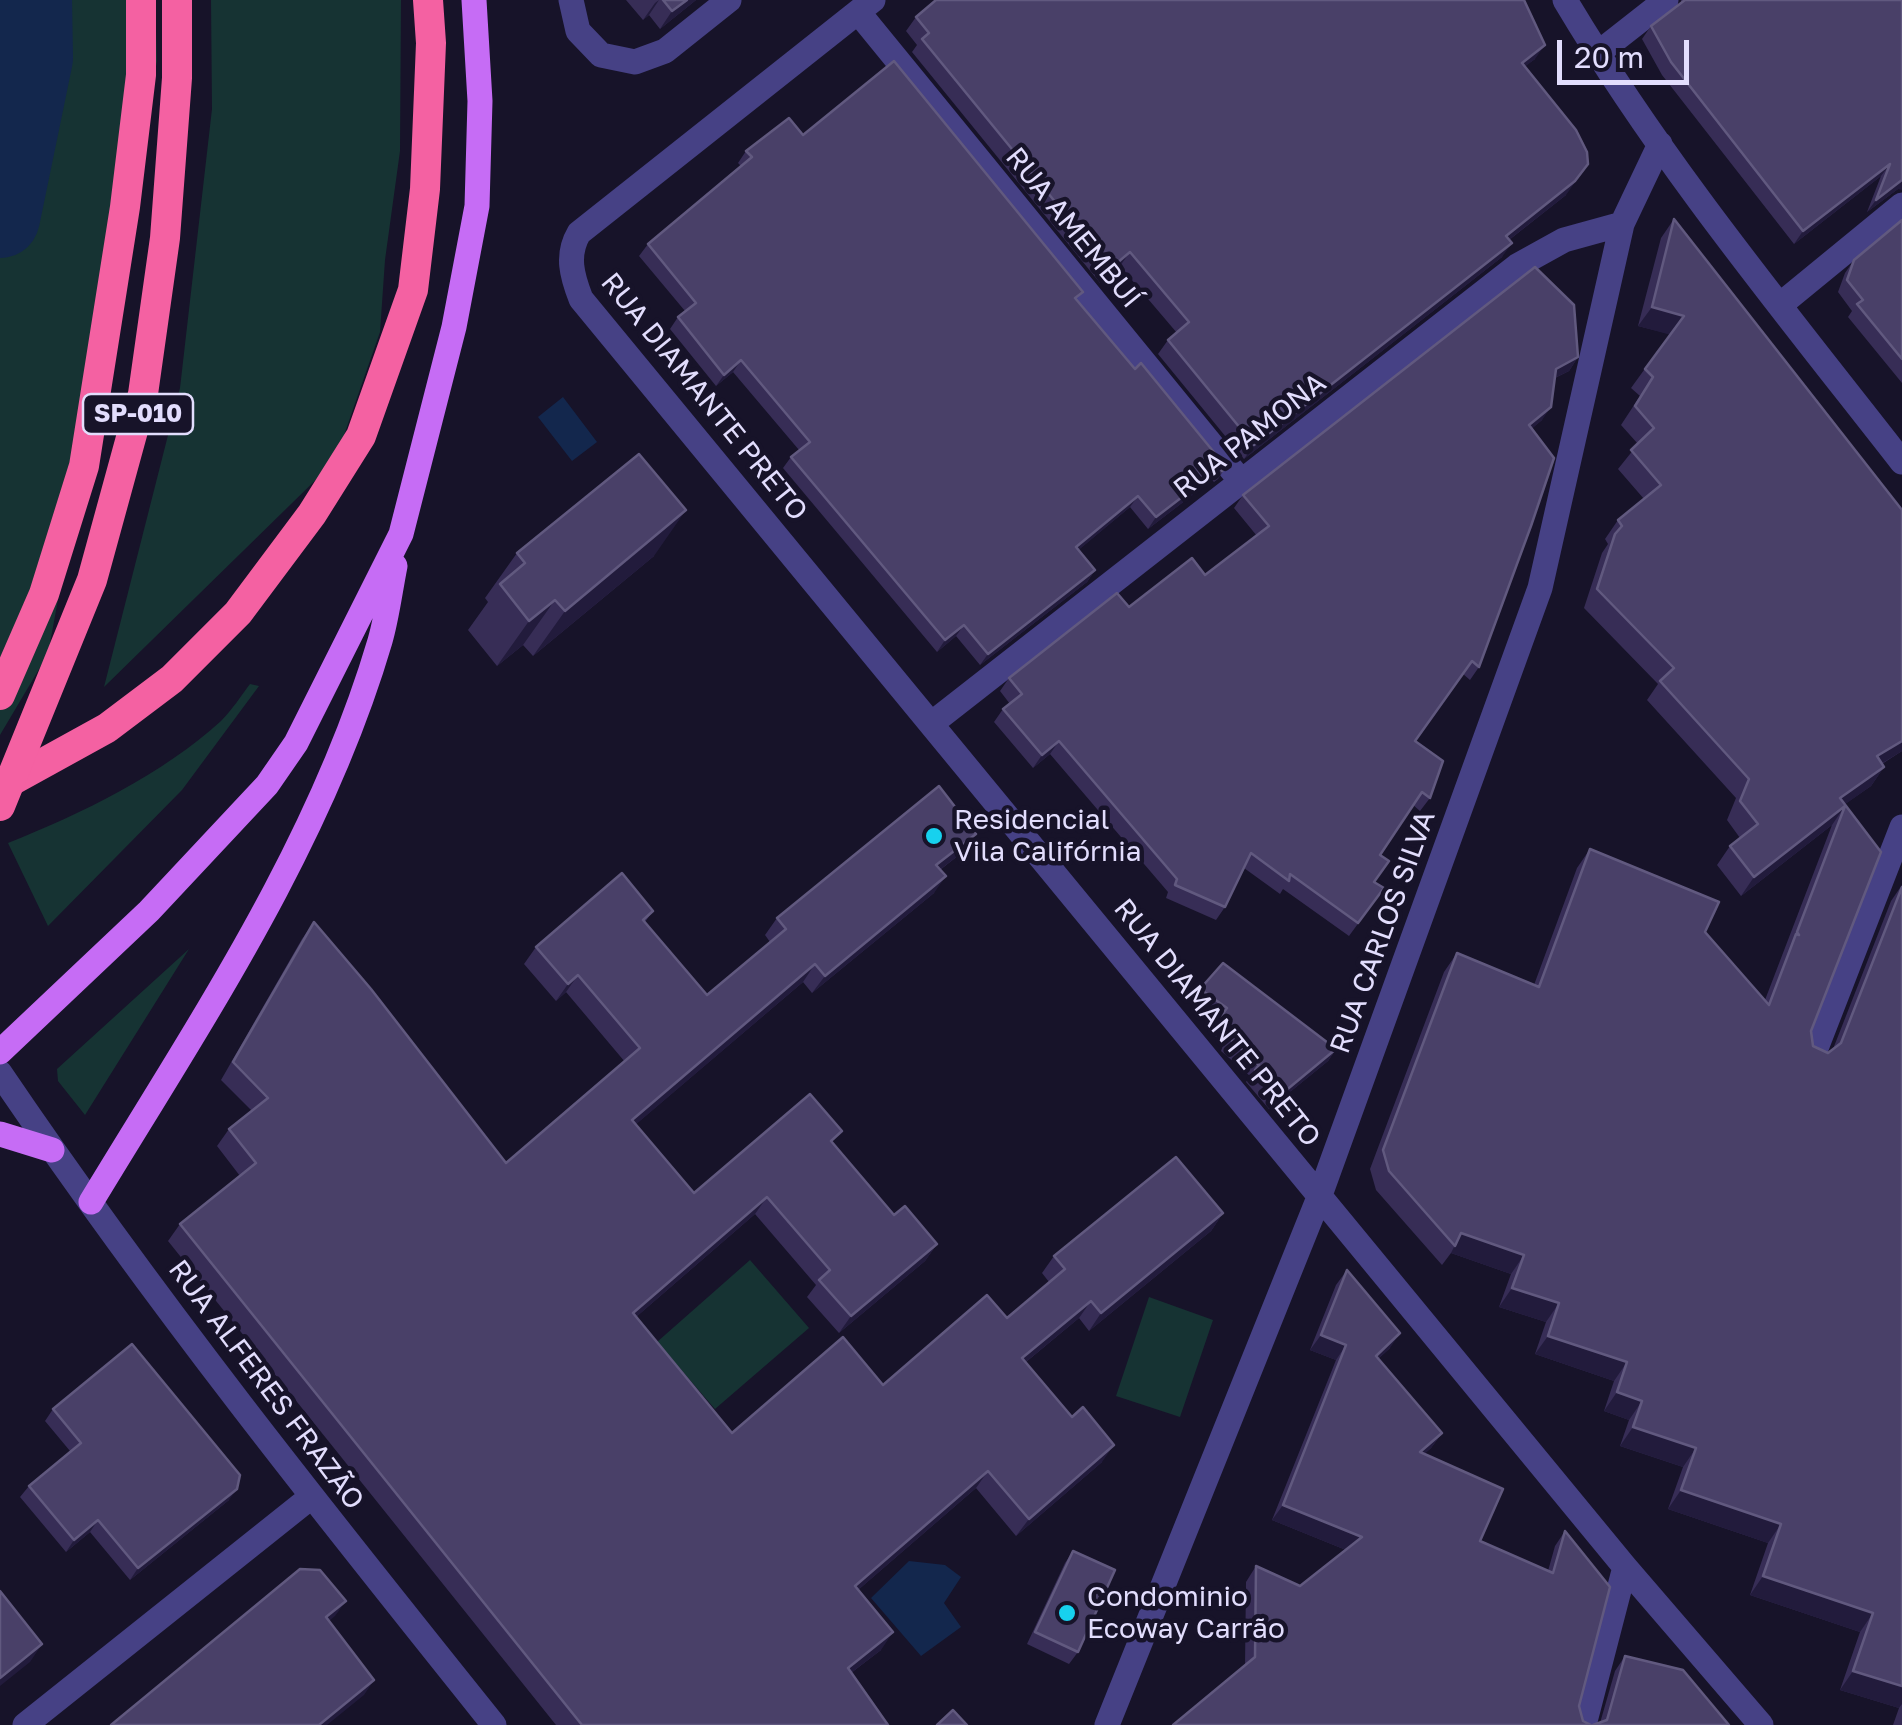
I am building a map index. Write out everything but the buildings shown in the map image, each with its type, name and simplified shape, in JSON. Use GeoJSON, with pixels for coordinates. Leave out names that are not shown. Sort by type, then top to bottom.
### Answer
{"type":"FeatureCollection","features":[{"type":"Feature","properties":{"kind":"highway","name":"SP-010"},"geometry":{"type":"LineString","coordinates":[[0,694],[44,594],[84,466],[125,207],[140,75],[141,0]]}},
{"type":"Feature","properties":{"kind":"highway","name":"SP-010"},"geometry":{"type":"LineString","coordinates":[[0,806],[92,580],[143,394],[166,238],[177,78],[177,0]]}},
{"type":"Feature","properties":{"kind":"highway"},"geometry":{"type":"LineString","coordinates":[[0,787],[107,728],[172,678],[238,613],[312,514],[361,436],[413,290],[425,189],[432,42],[428,0]]}},
{"type":"Feature","properties":{"kind":"main road"},"geometry":{"type":"LineString","coordinates":[[91,1202],[200,1027],[281,884],[348,735],[376,654],[401,534],[454,328],[476,206],[480,101],[474,0]]}},
{"type":"Feature","properties":{"kind":"main road"},"geometry":{"type":"LineString","coordinates":[[0,1052],[149,910],[267,785],[296,742],[401,534]]}},
{"type":"Feature","properties":{"kind":"main road"},"geometry":{"type":"LineString","coordinates":[[0,1134],[52,1150]]}},
{"type":"Feature","properties":{"kind":"street"},"geometry":{"type":"LineString","coordinates":[[571,0],[578,31],[600,55],[635,62],[666,51],[729,0]]}},
{"type":"Feature","properties":{"kind":"street"},"geometry":{"type":"LineString","coordinates":[[1565,0],[1597,54],[1660,144],[1902,462]]}},
{"type":"Feature","properties":{"kind":"street"},"geometry":{"type":"LineString","coordinates":[[1597,54],[1666,0]]}},
{"type":"Feature","properties":{"kind":"street","name":"RUA DIAMANTE PRETO"},"geometry":{"type":"LineString","coordinates":[[865,6],[579,233],[570,255],[573,280],[581,299],[1626,1567],[1761,1725]]}},
{"type":"Feature","properties":{"kind":"street","name":"RUA AMEMBUÍ"},"geometry":{"type":"LineString","coordinates":[[865,6],[1241,481]]}},
{"type":"Feature","properties":{"kind":"street","name":"RUA CARLOS SILVA"},"geometry":{"type":"LineString","coordinates":[[1107,1725],[1320,1195],[1540,588],[1622,224],[1660,144]]}},
{"type":"Feature","properties":{"kind":"street"},"geometry":{"type":"LineString","coordinates":[[1780,305],[1902,205]]}},
{"type":"Feature","properties":{"kind":"street","name":"RUA PAMONA"},"geometry":{"type":"LineString","coordinates":[[931,724],[1517,266],[1564,240],[1622,224]]}},
{"type":"Feature","properties":{"kind":"street"},"geometry":{"type":"LineString","coordinates":[[1813,1056],[1902,827]]}},
{"type":"Feature","properties":{"kind":"street","name":"RUA ALFERES FRAZÃO"},"geometry":{"type":"LineString","coordinates":[[0,1073],[52,1150],[311,1497],[494,1725]]}},
{"type":"Feature","properties":{"kind":"street"},"geometry":{"type":"LineString","coordinates":[[25,1725],[311,1497]]}},
{"type":"Feature","properties":{"kind":"street"},"geometry":{"type":"LineString","coordinates":[[1584,1725],[1626,1567]]}},
{"type":"Feature","properties":{"kind":"green space"},"geometry":{"type":"Polygon","coordinates":[[[0,0],[155,0],[157,61],[48,654],[0,735],[0,0]]]}},
{"type":"Feature","properties":{"kind":"green space"},"geometry":{"type":"Polygon","coordinates":[[[211,0],[401,0],[400,151],[380,332],[335,461],[104,687],[180,388],[212,109],[211,0]]]}},
{"type":"Feature","properties":{"kind":"green space"},"geometry":{"type":"Polygon","coordinates":[[[250,684],[259,686],[182,790],[48,926],[8,843],[92,806],[174,758],[221,721],[250,684]]]}},
{"type":"Feature","properties":{"kind":"green space"},"geometry":{"type":"Polygon","coordinates":[[[189,949],[85,1115],[58,1081],[57,1069],[189,949]]]}},
{"type":"Feature","properties":{"kind":"green space"},"geometry":{"type":"Polygon","coordinates":[[[750,1260],[809,1328],[715,1409],[657,1342],[750,1260]]]}},
{"type":"Feature","properties":{"kind":"green space"},"geometry":{"type":"Polygon","coordinates":[[[1149,1297],[1213,1320],[1180,1417],[1116,1396],[1149,1297]]]}},
{"type":"Feature","properties":{"kind":"water"},"geometry":{"type":"Polygon","coordinates":[[[563,397],[597,442],[572,461],[538,417],[563,397]]]}},
{"type":"Feature","properties":{"kind":"water"},"geometry":{"type":"Polygon","coordinates":[[[909,1561],[945,1565],[961,1577],[944,1603],[961,1627],[921,1656],[871,1598],[909,1561]]]}},
{"type":"Feature","properties":{"kind":"waterway"},"geometry":{"type":"LineString","coordinates":[[0,218],[33,58],[32,0]]}},
{"type":"Feature","properties":{"kind":"place","name":"Residencial Vila Califórnia"},"geometry":{"type":"Point","coordinates":[934,836]}},
{"type":"Feature","properties":{"kind":"place","name":"Condominio Ecoway Carrão"},"geometry":{"type":"Point","coordinates":[1067,1613]}}]}
